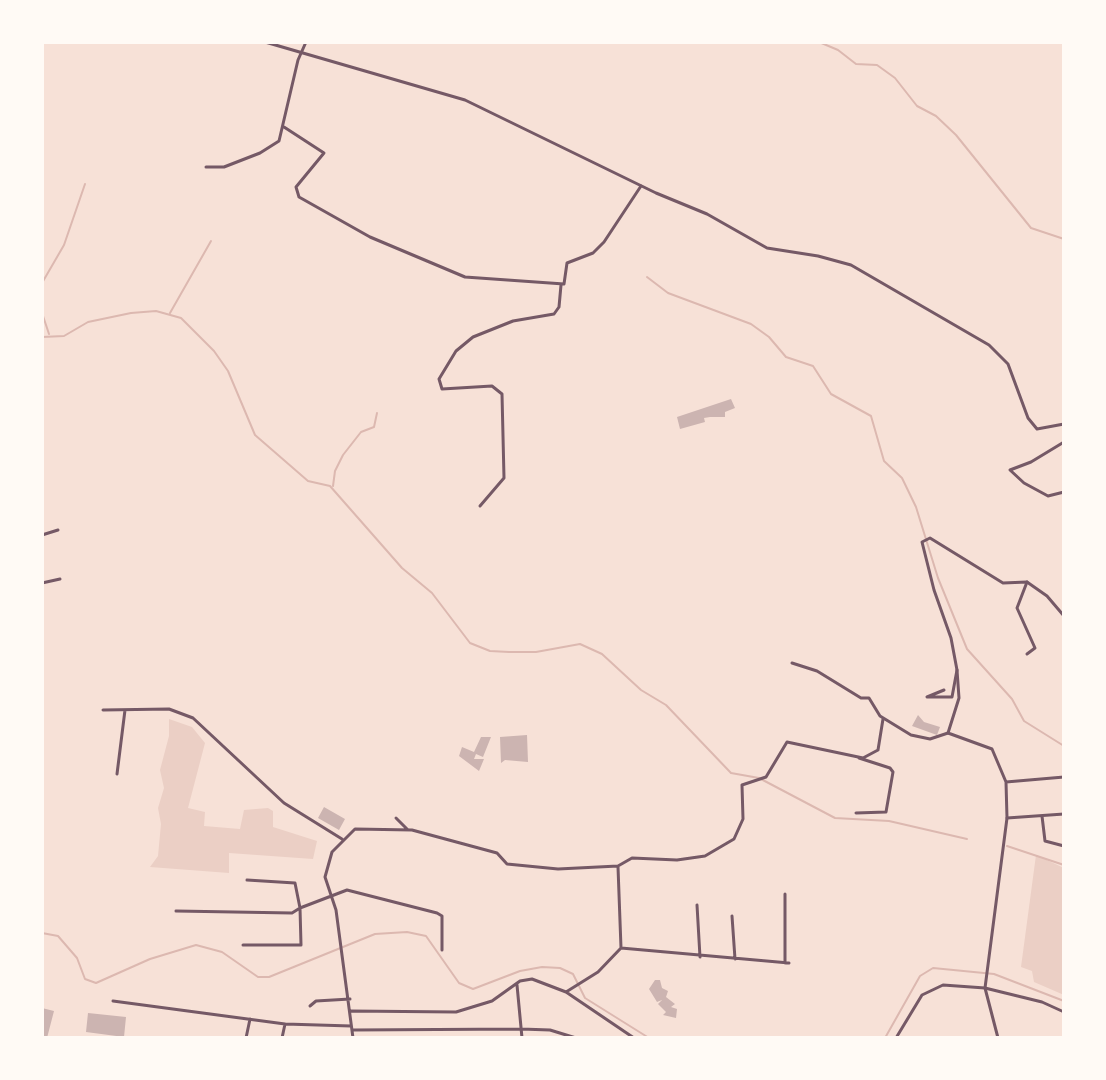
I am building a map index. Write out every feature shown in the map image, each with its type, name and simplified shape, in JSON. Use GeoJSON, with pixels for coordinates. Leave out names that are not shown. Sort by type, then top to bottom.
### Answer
{"type":"FeatureCollection","features":[{"type":"Feature","properties":{"kind":"street"},"geometry":{"type":"LineString","coordinates":[[265,42],[465,100],[641,186],[707,214],[767,248],[836,260],[862,271],[980,339],[997,352],[1008,364],[1028,418],[1037,429],[1064,424]]}},
{"type":"Feature","properties":{"kind":"street"},"geometry":{"type":"LineString","coordinates":[[206,167],[224,167],[272,147],[284,127],[306,42]]}},
{"type":"Feature","properties":{"kind":"street"},"geometry":{"type":"LineString","coordinates":[[284,127],[324,153],[295,190],[299,197],[321,210],[455,275],[561,285]]}},
{"type":"Feature","properties":{"kind":"street"},"geometry":{"type":"LineString","coordinates":[[480,506],[504,478],[502,394],[492,386],[442,389],[439,379],[456,351],[473,337],[513,321],[554,314],[559,307],[567,263],[593,253],[604,242],[641,186]]}},
{"type":"Feature","properties":{"kind":"street"},"geometry":{"type":"LineString","coordinates":[[1064,442],[1031,462],[1010,470],[1024,483],[1048,496],[1064,492]]}},
{"type":"Feature","properties":{"kind":"street"},"geometry":{"type":"LineString","coordinates":[[42,535],[58,530]]}},
{"type":"Feature","properties":{"kind":"street"},"geometry":{"type":"LineString","coordinates":[[948,733],[959,693],[957,670],[949,629],[934,590],[924,539],[930,538],[998,580],[1027,582],[1047,596],[1064,616]]}},
{"type":"Feature","properties":{"kind":"street"},"geometry":{"type":"LineString","coordinates":[[42,583],[60,579]]}},
{"type":"Feature","properties":{"kind":"street"},"geometry":{"type":"LineString","coordinates":[[1027,582],[1017,608],[1035,648],[1027,654]]}},
{"type":"Feature","properties":{"kind":"street"},"geometry":{"type":"LineString","coordinates":[[792,663],[817,671],[839,687],[869,698],[883,719],[921,738],[934,739],[948,733],[992,749],[1006,782],[1007,818],[985,980],[998,1038]]}},
{"type":"Feature","properties":{"kind":"street"},"geometry":{"type":"LineString","coordinates":[[944,690],[927,697],[952,697],[957,670]]}},
{"type":"Feature","properties":{"kind":"street"},"geometry":{"type":"LineString","coordinates":[[103,710],[169,709],[193,718],[284,803],[342,839]]}},
{"type":"Feature","properties":{"kind":"street"},"geometry":{"type":"LineString","coordinates":[[117,774],[125,710]]}},
{"type":"Feature","properties":{"kind":"street"},"geometry":{"type":"LineString","coordinates":[[859,758],[878,750],[883,719]]}},
{"type":"Feature","properties":{"kind":"street"},"geometry":{"type":"LineString","coordinates":[[353,1038],[336,910],[330,896],[326,869],[332,852],[342,839],[363,827],[408,830],[497,853],[507,864],[558,869],[618,866],[632,858],[677,860],[718,852],[734,839],[742,824],[742,785],[762,781],[790,742],[890,768],[893,772],[886,812],[856,813]]}},
{"type":"Feature","properties":{"kind":"street"},"geometry":{"type":"LineString","coordinates":[[1006,782],[1064,777]]}},
{"type":"Feature","properties":{"kind":"street"},"geometry":{"type":"LineString","coordinates":[[1007,818],[1064,814]]}},
{"type":"Feature","properties":{"kind":"street"},"geometry":{"type":"LineString","coordinates":[[1042,816],[1045,841],[1064,846]]}},
{"type":"Feature","properties":{"kind":"street"},"geometry":{"type":"LineString","coordinates":[[396,818],[408,830]]}},
{"type":"Feature","properties":{"kind":"street"},"geometry":{"type":"LineString","coordinates":[[566,992],[608,964],[621,948],[618,866]]}},
{"type":"Feature","properties":{"kind":"street"},"geometry":{"type":"LineString","coordinates":[[243,945],[301,945],[300,908],[295,883],[247,880]]}},
{"type":"Feature","properties":{"kind":"street"},"geometry":{"type":"LineString","coordinates":[[176,911],[292,913],[347,890],[442,916],[442,950]]}},
{"type":"Feature","properties":{"kind":"street"},"geometry":{"type":"LineString","coordinates":[[621,948],[787,963],[785,894]]}},
{"type":"Feature","properties":{"kind":"street"},"geometry":{"type":"LineString","coordinates":[[697,905],[700,957]]}},
{"type":"Feature","properties":{"kind":"street"},"geometry":{"type":"LineString","coordinates":[[732,916],[735,959]]}},
{"type":"Feature","properties":{"kind":"street"},"geometry":{"type":"LineString","coordinates":[[351,1011],[456,1012],[492,1001],[532,979],[566,992],[634,1038]]}},
{"type":"Feature","properties":{"kind":"street"},"geometry":{"type":"LineString","coordinates":[[896,1038],[917,1001],[933,987],[951,984],[985,988],[1064,1012]]}},
{"type":"Feature","properties":{"kind":"street"},"geometry":{"type":"LineString","coordinates":[[517,985],[522,1038]]}},
{"type":"Feature","properties":{"kind":"street"},"geometry":{"type":"LineString","coordinates":[[310,1006],[316,1001],[350,999]]}},
{"type":"Feature","properties":{"kind":"street"},"geometry":{"type":"LineString","coordinates":[[113,1001],[285,1024],[353,1028],[550,1030],[576,1038]]}},
{"type":"Feature","properties":{"kind":"street"},"geometry":{"type":"LineString","coordinates":[[246,1038],[250,1019]]}},
{"type":"Feature","properties":{"kind":"street"},"geometry":{"type":"LineString","coordinates":[[282,1038],[285,1024]]}},
{"type":"Feature","properties":{"kind":"shaded area"},"geometry":{"type":"Polygon","coordinates":[[[169,719],[192,727],[205,743],[188,808],[205,812],[204,826],[240,829],[244,810],[268,808],[273,811],[273,827],[317,841],[313,859],[229,853],[229,873],[150,867],[158,856],[161,824],[158,808],[164,788],[160,770],[169,736],[169,719]]]}},
{"type":"Feature","properties":{"kind":"shaded area"},"geometry":{"type":"Polygon","coordinates":[[[1036,855],[1064,868],[1064,995],[1034,982],[1032,971],[1021,967],[1036,855]]]}},
{"type":"Feature","properties":{"kind":"building"},"geometry":{"type":"Polygon","coordinates":[[[731,399],[735,408],[725,412],[725,417],[704,418],[705,422],[680,429],[677,417],[731,399]]]}},
{"type":"Feature","properties":{"kind":"building"},"geometry":{"type":"Polygon","coordinates":[[[918,715],[924,722],[940,727],[937,735],[912,726],[918,715]]]}},
{"type":"Feature","properties":{"kind":"building"},"geometry":{"type":"Polygon","coordinates":[[[527,735],[528,762],[505,760],[501,763],[500,737],[527,735]]]}},
{"type":"Feature","properties":{"kind":"building"},"geometry":{"type":"Polygon","coordinates":[[[481,737],[491,737],[483,757],[476,754],[474,759],[484,759],[479,771],[459,756],[462,747],[474,752],[481,737]]]}},
{"type":"Feature","properties":{"kind":"building"},"geometry":{"type":"Polygon","coordinates":[[[324,807],[345,819],[339,830],[318,818],[324,807]]]}},
{"type":"Feature","properties":{"kind":"building"},"geometry":{"type":"Polygon","coordinates":[[[655,980],[660,980],[662,988],[668,991],[666,997],[675,1004],[671,1007],[677,1009],[676,1018],[663,1015],[666,1012],[658,1004],[662,1000],[657,1002],[649,989],[655,980]]]}},
{"type":"Feature","properties":{"kind":"building"},"geometry":{"type":"Polygon","coordinates":[[[42,1008],[54,1011],[47,1038],[42,1038],[42,1008]]]}},
{"type":"Feature","properties":{"kind":"building"},"geometry":{"type":"Polygon","coordinates":[[[88,1013],[126,1017],[124,1037],[86,1032],[88,1013]]]}},
{"type":"Feature","properties":{"kind":"waterway"},"geometry":{"type":"LineString","coordinates":[[819,42],[838,50],[856,64],[877,65],[895,78],[917,106],[936,116],[956,135],[1031,228],[1064,239]]}},
{"type":"Feature","properties":{"kind":"waterway"},"geometry":{"type":"LineString","coordinates":[[42,283],[64,245],[85,184]]}},
{"type":"Feature","properties":{"kind":"waterway"},"geometry":{"type":"LineString","coordinates":[[170,313],[211,241]]}},
{"type":"Feature","properties":{"kind":"waterway"},"geometry":{"type":"LineString","coordinates":[[647,277],[668,293],[751,324],[769,337],[786,357],[813,366],[831,394],[871,416],[884,461],[902,478],[916,507],[938,578],[967,649],[1012,699],[1024,721],[1064,746]]}},
{"type":"Feature","properties":{"kind":"waterway"},"geometry":{"type":"LineString","coordinates":[[42,337],[64,336],[88,322],[131,313],[156,311],[181,318],[214,351],[228,371],[255,435],[308,481],[330,486],[402,568],[432,593],[470,643],[490,651],[509,652],[536,652],[580,644],[602,654],[641,690],[666,705],[731,773],[759,778],[835,818],[889,821],[967,839]]}},
{"type":"Feature","properties":{"kind":"waterway"},"geometry":{"type":"LineString","coordinates":[[42,313],[49,334]]}},
{"type":"Feature","properties":{"kind":"waterway"},"geometry":{"type":"LineString","coordinates":[[333,486],[335,471],[343,455],[361,432],[374,427],[377,413]]}},
{"type":"Feature","properties":{"kind":"waterway"},"geometry":{"type":"LineString","coordinates":[[1007,846],[1064,865]]}},
{"type":"Feature","properties":{"kind":"waterway"},"geometry":{"type":"LineString","coordinates":[[42,933],[58,936],[77,958],[85,979],[96,983],[150,959],[196,945],[222,952],[258,977],[269,977],[375,934],[407,932],[426,936],[459,983],[473,989],[520,971],[560,968],[573,974],[585,998],[649,1038]]}},
{"type":"Feature","properties":{"kind":"waterway"},"geometry":{"type":"LineString","coordinates":[[885,1038],[920,976],[933,968],[994,974],[1064,1001]]}}]}
